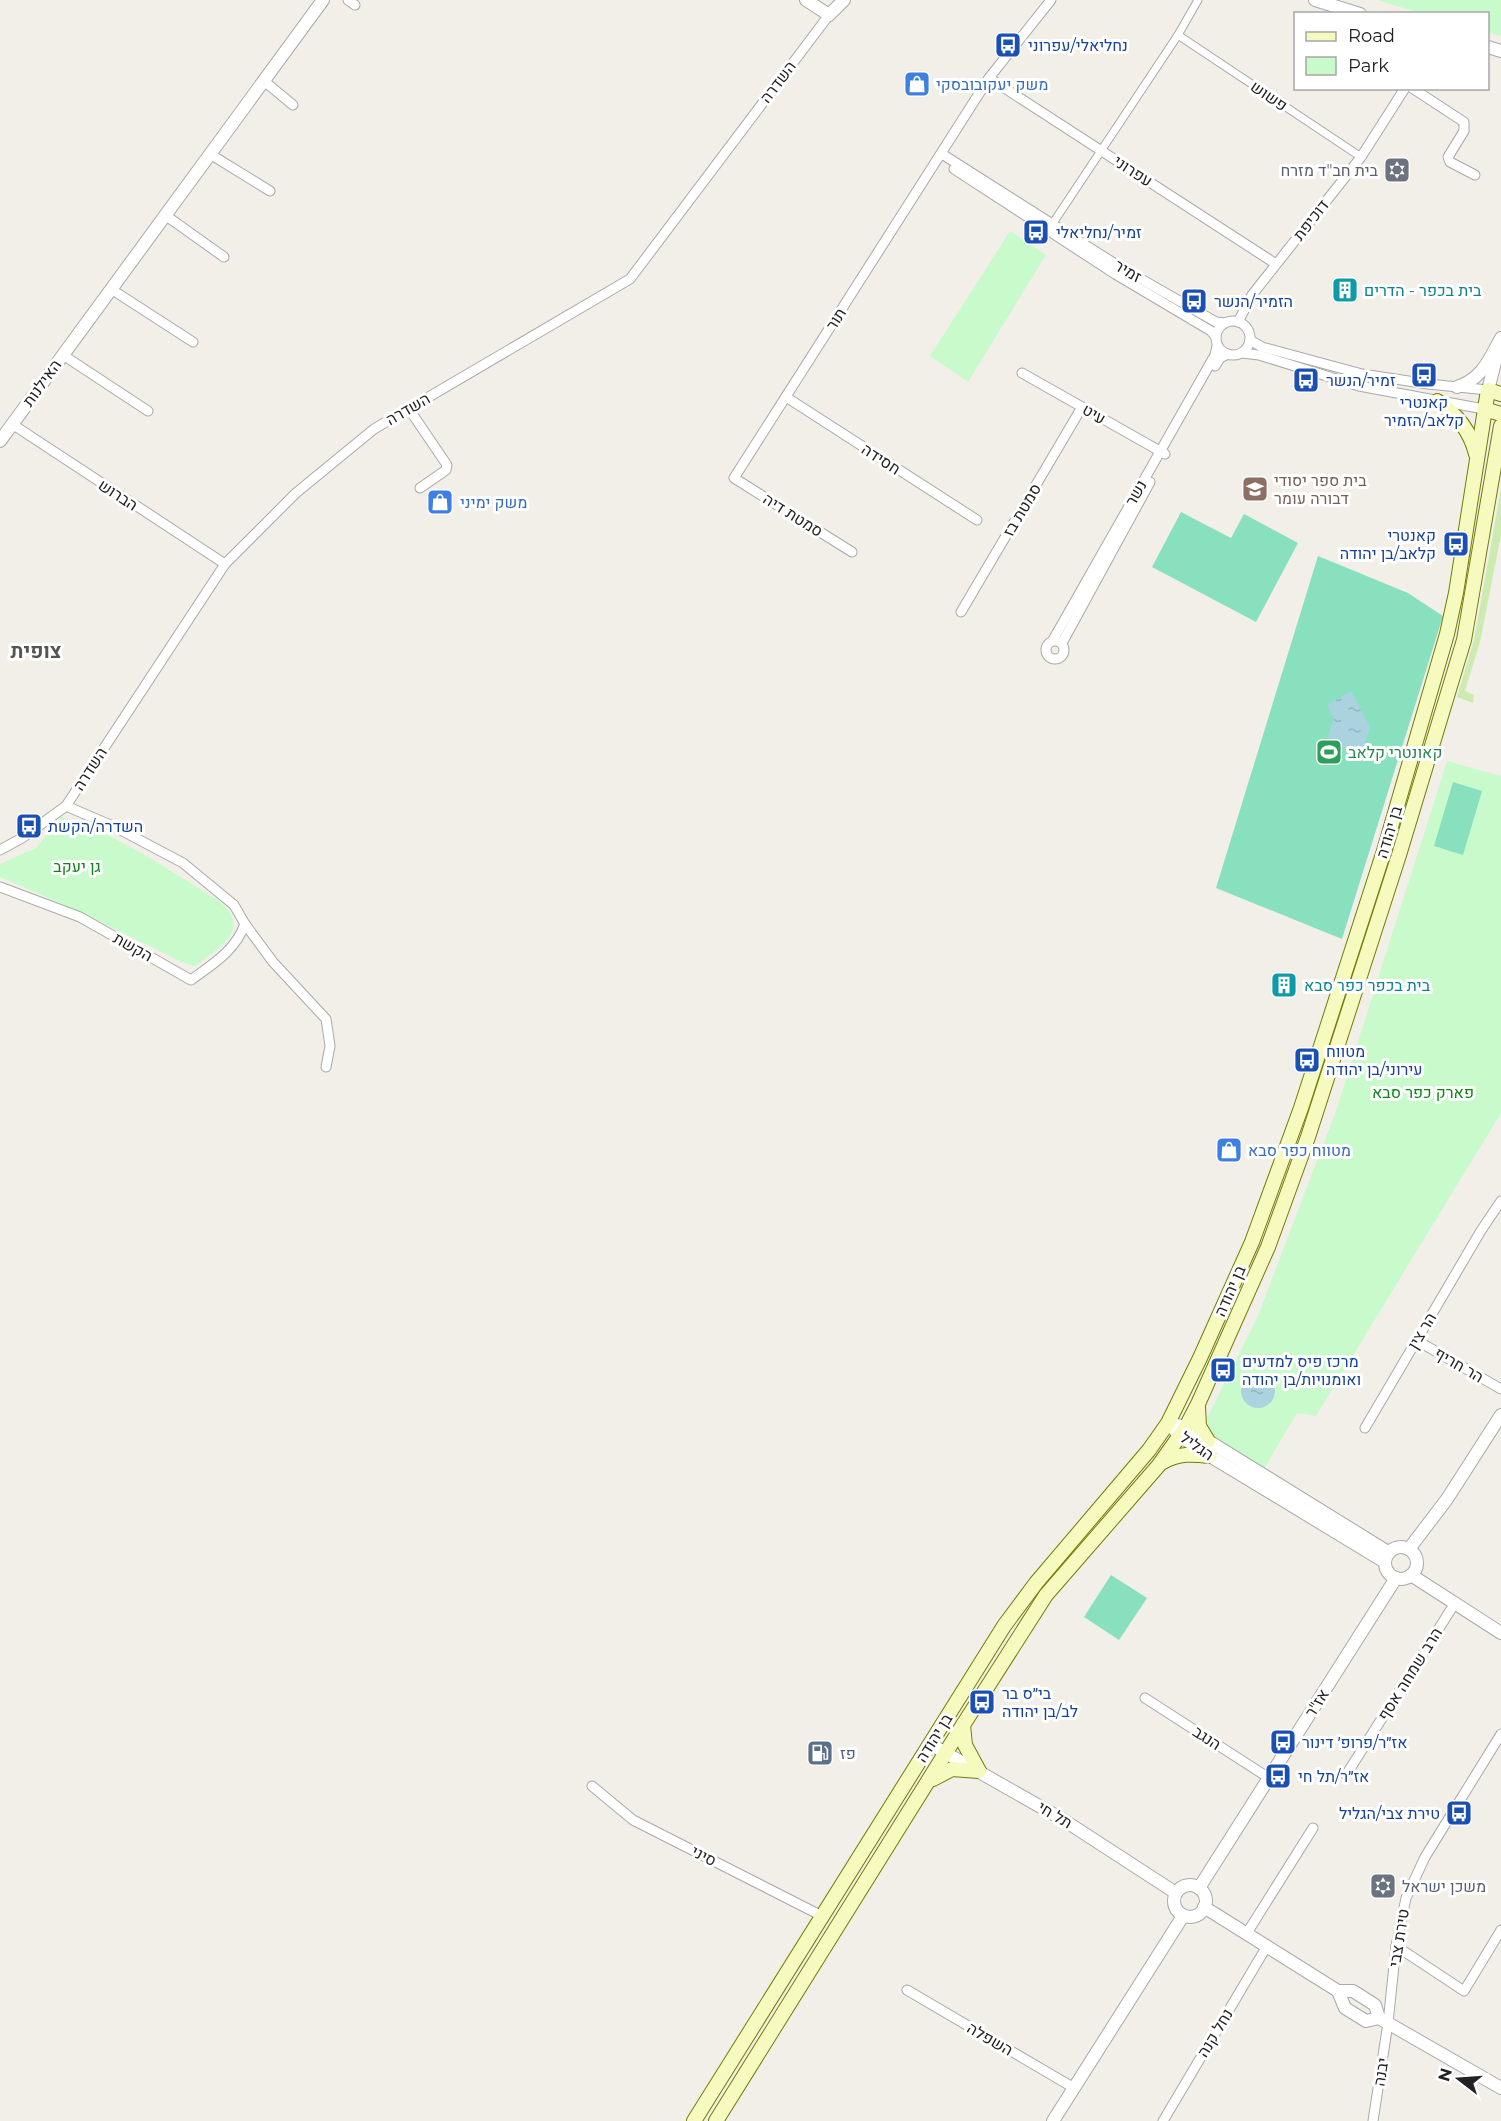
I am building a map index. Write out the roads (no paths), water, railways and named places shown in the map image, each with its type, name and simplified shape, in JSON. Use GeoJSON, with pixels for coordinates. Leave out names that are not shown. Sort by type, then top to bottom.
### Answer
{"type":"FeatureCollection","features":[{"type":"Feature","properties":{"kind":"main road","name":"בן יהודה"},"geometry":{"type":"LineString","coordinates":[[694,2121],[1004,1626],[1029,1591],[1149,1450],[1168,1423],[1200,1358],[1252,1242],[1298,1118],[1384,851],[1447,634],[1456,593],[1484,409],[1494,392]]}},
{"type":"Feature","properties":{"kind":"main road"},"geometry":{"type":"LineString","coordinates":[[1437,401],[1459,418],[1472,441],[1477,460]]}},
{"type":"Feature","properties":{"kind":"main road"},"geometry":{"type":"LineString","coordinates":[[1484,409],[1501,414]]}},
{"type":"Feature","properties":{"kind":"main road","name":"בן יהודה"},"geometry":{"type":"LineString","coordinates":[[716,2121],[1046,1595],[1159,1465],[1183,1432],[1198,1404],[1268,1247],[1308,1137],[1399,855],[1464,640],[1498,454],[1501,426]]}},
{"type":"Feature","properties":{"kind":"main road"},"geometry":{"type":"LineString","coordinates":[[1198,1404],[1199,1426],[1208,1441]]}},
{"type":"Feature","properties":{"kind":"main road"},"geometry":{"type":"LineString","coordinates":[[1159,1465],[1175,1456],[1194,1454],[1210,1456]]}},
{"type":"Feature","properties":{"kind":"main road"},"geometry":{"type":"LineString","coordinates":[[963,1725],[965,1745],[979,1771]]}},
{"type":"Feature","properties":{"kind":"main road"},"geometry":{"type":"LineString","coordinates":[[928,1783],[952,1768],[979,1771]]}},
{"type":"Feature","properties":{"kind":"street","name":"האילנות"},"geometry":{"type":"LineString","coordinates":[[0,441],[323,0]]}},
{"type":"Feature","properties":{"kind":"street"},"geometry":{"type":"LineString","coordinates":[[806,0],[829,15]]}},
{"type":"Feature","properties":{"kind":"street","name":"השדרה"},"geometry":{"type":"LineString","coordinates":[[0,850],[22,838],[66,806],[225,564],[296,493],[374,429],[630,279],[829,15],[844,0]]}},
{"type":"Feature","properties":{"kind":"street","name":"תור"},"geometry":{"type":"LineString","coordinates":[[734,478],[941,157],[989,78],[1051,0]]}},
{"type":"Feature","properties":{"kind":"street"},"geometry":{"type":"LineString","coordinates":[[1053,223],[1198,0]]}},
{"type":"Feature","properties":{"kind":"street"},"geometry":{"type":"LineString","coordinates":[[1315,0],[1354,12]]}},
{"type":"Feature","properties":{"kind":"street","name":"פשוש"},"geometry":{"type":"LineString","coordinates":[[1178,34],[1361,157]]}},
{"type":"Feature","properties":{"kind":"street","name":"עפרוני"},"geometry":{"type":"LineString","coordinates":[[989,78],[1276,264]]}},
{"type":"Feature","properties":{"kind":"street"},"geometry":{"type":"LineString","coordinates":[[264,81],[293,105]]}},
{"type":"Feature","properties":{"kind":"street","name":"דוכיפת"},"geometry":{"type":"LineString","coordinates":[[1238,322],[1252,295],[1361,157],[1404,90]]}},
{"type":"Feature","properties":{"kind":"street"},"geometry":{"type":"LineString","coordinates":[[1415,90],[1464,122],[1464,130],[1448,157],[1450,162],[1475,175]]}},
{"type":"Feature","properties":{"kind":"street"},"geometry":{"type":"LineString","coordinates":[[210,154],[270,191]]}},
{"type":"Feature","properties":{"kind":"street","name":"זמיר"},"geometry":{"type":"LineString","coordinates":[[941,157],[1053,223],[1120,267],[1216,322],[1225,324]]}},
{"type":"Feature","properties":{"kind":"street","name":"זמיר"},"geometry":{"type":"LineString","coordinates":[[941,157],[1115,273],[1211,331],[1217,341]]}},
{"type":"Feature","properties":{"kind":"street"},"geometry":{"type":"LineString","coordinates":[[165,215],[224,257]]}},
{"type":"Feature","properties":{"kind":"street"},"geometry":{"type":"LineString","coordinates":[[111,289],[193,342]]}},
{"type":"Feature","properties":{"kind":"street"},"geometry":{"type":"LineString","coordinates":[[1242,353],[1250,340],[1247,329],[1233,321],[1218,329],[1217,341],[1228,354],[1259,355],[1359,386],[1484,409]]}},
{"type":"Feature","properties":{"kind":"street"},"geometry":{"type":"LineString","coordinates":[[1457,387],[1475,379],[1501,339]]}},
{"type":"Feature","properties":{"kind":"street","name":"בן יהודה"},"geometry":{"type":"LineString","coordinates":[[1494,392],[1501,339]]}},
{"type":"Feature","properties":{"kind":"street"},"geometry":{"type":"LineString","coordinates":[[1250,340],[1262,347],[1362,374],[1494,392]]}},
{"type":"Feature","properties":{"kind":"street","name":"נשר"},"geometry":{"type":"LineString","coordinates":[[1057,642],[1163,453],[1215,355],[1217,341]]}},
{"type":"Feature","properties":{"kind":"street","name":"נשר"},"geometry":{"type":"LineString","coordinates":[[1163,453],[1220,358],[1228,354]]}},
{"type":"Feature","properties":{"kind":"street","name":"האילנות"},"geometry":{"type":"LineString","coordinates":[[63,355],[148,411]]}},
{"type":"Feature","properties":{"kind":"street","name":"עיט"},"geometry":{"type":"LineString","coordinates":[[1022,373],[1163,453]]}},
{"type":"Feature","properties":{"kind":"street","name":"חסידה"},"geometry":{"type":"LineString","coordinates":[[786,397],[977,520]]}},
{"type":"Feature","properties":{"kind":"street","name":"סמטת בז"},"geometry":{"type":"LineString","coordinates":[[961,612],[1082,407]]}},
{"type":"Feature","properties":{"kind":"street"},"geometry":{"type":"LineString","coordinates":[[409,409],[447,465],[446,470],[420,488]]}},
{"type":"Feature","properties":{"kind":"street","name":"הברוש"},"geometry":{"type":"LineString","coordinates":[[12,424],[225,564]]}},
{"type":"Feature","properties":{"kind":"street","name":"סמטת דיה"},"geometry":{"type":"LineString","coordinates":[[734,478],[852,552]]}},
{"type":"Feature","properties":{"kind":"street"},"geometry":{"type":"LineString","coordinates":[[66,806],[115,827],[183,863],[234,905],[273,962],[326,1019],[330,1046],[326,1067]]}},
{"type":"Feature","properties":{"kind":"street","name":"הקשת"},"geometry":{"type":"LineString","coordinates":[[0,887],[80,918],[191,980],[223,958],[241,936],[245,924]]}},
{"type":"Feature","properties":{"kind":"street","name":"הר צין"},"geometry":{"type":"LineString","coordinates":[[1365,1428],[1480,1233],[1501,1202]]}},
{"type":"Feature","properties":{"kind":"street","name":"הר חריף"},"geometry":{"type":"LineString","coordinates":[[1416,1340],[1501,1389]]}},
{"type":"Feature","properties":{"kind":"street"},"geometry":{"type":"LineString","coordinates":[[1409,1549],[1447,1498],[1501,1415]]}},
{"type":"Feature","properties":{"kind":"street","name":"הגליל"},"geometry":{"type":"LineString","coordinates":[[1168,1423],[1183,1432],[1210,1456],[1386,1557]]}},
{"type":"Feature","properties":{"kind":"street","name":"הגליל"},"geometry":{"type":"LineString","coordinates":[[1183,1432],[1208,1441],[1386,1557]]}},
{"type":"Feature","properties":{"kind":"street"},"geometry":{"type":"LineString","coordinates":[[1400,1546],[1409,1549],[1416,1556],[1417,1561],[1412,1575],[1407,1578],[1396,1578],[1389,1574],[1386,1557],[1400,1546]]}},
{"type":"Feature","properties":{"kind":"street"},"geometry":{"type":"LineString","coordinates":[[1412,1575],[1501,1633]]}},
{"type":"Feature","properties":{"kind":"street","name":"אז\"ר"},"geometry":{"type":"LineString","coordinates":[[1199,1888],[1396,1578]]}},
{"type":"Feature","properties":{"kind":"street","name":"הרב שמחה אסף"},"geometry":{"type":"LineString","coordinates":[[1346,1775],[1455,1603]]}},
{"type":"Feature","properties":{"kind":"street","name":"הנגב"},"geometry":{"type":"LineString","coordinates":[[1145,1698],[1269,1778]]}},
{"type":"Feature","properties":{"kind":"street","name":"טירת צבי"},"geometry":{"type":"LineString","coordinates":[[1384,2020],[1396,1946],[1406,1898],[1413,1879],[1501,1734]]}},
{"type":"Feature","properties":{"kind":"street","name":"תל חי"},"geometry":{"type":"LineString","coordinates":[[930,1744],[1062,1819],[1176,1893]]}},
{"type":"Feature","properties":{"kind":"street","name":"סיני"},"geometry":{"type":"LineString","coordinates":[[592,1786],[633,1820],[822,1916]]}},
{"type":"Feature","properties":{"kind":"street"},"geometry":{"type":"LineString","coordinates":[[1246,1933],[1313,1828]]}},
{"type":"Feature","properties":{"kind":"street"},"geometry":{"type":"LineString","coordinates":[[1053,2121],[1184,1916],[1198,1914],[1204,1907],[1205,1896],[1199,1888],[1184,1886],[1176,1893],[1175,1904],[1184,1916]]}},
{"type":"Feature","properties":{"kind":"street"},"geometry":{"type":"LineString","coordinates":[[1204,1907],[1338,1991],[1353,1991],[1375,2005],[1384,2020],[1501,2088]]}},
{"type":"Feature","properties":{"kind":"street"},"geometry":{"type":"LineString","coordinates":[[1396,1946],[1464,1990],[1501,1930]]}},
{"type":"Feature","properties":{"kind":"street","name":"נחל קנה"},"geometry":{"type":"LineString","coordinates":[[1163,2121],[1267,1946]]}},
{"type":"Feature","properties":{"kind":"street","name":"השפלה"},"geometry":{"type":"LineString","coordinates":[[907,1990],[1074,2088]]}},
{"type":"Feature","properties":{"kind":"street"},"geometry":{"type":"LineString","coordinates":[[1338,1991],[1345,2008],[1366,2021],[1384,2020]]}},
{"type":"Feature","properties":{"kind":"street","name":"יבנה"},"geometry":{"type":"LineString","coordinates":[[1373,2121],[1384,2020]]}},
{"type":"Feature","properties":{"kind":"water"},"geometry":{"type":"Polygon","coordinates":[[[1351,691],[1370,727],[1364,748],[1341,749],[1334,747],[1328,736],[1334,719],[1327,705],[1351,691]]]}},
{"type":"Feature","properties":{"kind":"water"},"geometry":{"type":"Polygon","coordinates":[[[1258,1374],[1270,1379],[1275,1391],[1270,1403],[1258,1408],[1246,1403],[1241,1391],[1246,1379],[1258,1374]]]}},
{"type":"Feature","properties":{"kind":"place","name":"נחליאלי/עפרוני"},"geometry":{"type":"Point","coordinates":[1008,45]}},
{"type":"Feature","properties":{"kind":"place","name":"משק יעקובובסקי"},"geometry":{"type":"Point","coordinates":[917,84]}},
{"type":"Feature","properties":{"kind":"place","name":"בית חב\"ד מזרח"},"geometry":{"type":"Point","coordinates":[1397,170]}},
{"type":"Feature","properties":{"kind":"place","name":"זמיר/נחליאלי"},"geometry":{"type":"Point","coordinates":[1036,232]}},
{"type":"Feature","properties":{"kind":"place","name":"בית בכפר - הדרים"},"geometry":{"type":"Point","coordinates":[1345,290]}},
{"type":"Feature","properties":{"kind":"place","name":"הזמיר/הנשר"},"geometry":{"type":"Point","coordinates":[1194,301]}},
{"type":"Feature","properties":{"kind":"place","name":"קאנטרי קלאב/הזמיר"},"geometry":{"type":"Point","coordinates":[1424,375]}},
{"type":"Feature","properties":{"kind":"place","name":"זמיר/הנשר"},"geometry":{"type":"Point","coordinates":[1306,380]}},
{"type":"Feature","properties":{"kind":"place","name":"בית ספר יסודי דבורה עומר"},"geometry":{"type":"Point","coordinates":[1255,489]}},
{"type":"Feature","properties":{"kind":"place","name":"משק ימיני"},"geometry":{"type":"Point","coordinates":[440,502]}},
{"type":"Feature","properties":{"kind":"place","name":"קאנטרי קלאב/בן יהודה"},"geometry":{"type":"Point","coordinates":[1456,544]}},
{"type":"Feature","properties":{"kind":"place","name":"קאונטרי קלאב"},"geometry":{"type":"Point","coordinates":[1329,752]}},
{"type":"Feature","properties":{"kind":"place","name":"השדרה/הקשת"},"geometry":{"type":"Point","coordinates":[29,826]}},
{"type":"Feature","properties":{"kind":"place","name":"בית בכפר כפר סבא"},"geometry":{"type":"Point","coordinates":[1284,985]}},
{"type":"Feature","properties":{"kind":"place","name":"מטווח עירוני/בן יהודה"},"geometry":{"type":"Point","coordinates":[1307,1060]}},
{"type":"Feature","properties":{"kind":"place","name":"מטווח כפר סבא"},"geometry":{"type":"Point","coordinates":[1229,1150]}},
{"type":"Feature","properties":{"kind":"place","name":"מרכז פיס למדעים ואומנויות/בן יהודה"},"geometry":{"type":"Point","coordinates":[1223,1370]}},
{"type":"Feature","properties":{"kind":"place","name":"בי״ס בר לב/בן יהודה"},"geometry":{"type":"Point","coordinates":[982,1702]}},
{"type":"Feature","properties":{"kind":"place","name":"אז״ר/פרופ׳ דינור"},"geometry":{"type":"Point","coordinates":[1283,1742]}},
{"type":"Feature","properties":{"kind":"place","name":"פז"},"geometry":{"type":"Point","coordinates":[820,1753]}},
{"type":"Feature","properties":{"kind":"place","name":"אז״ר/תל חי"},"geometry":{"type":"Point","coordinates":[1278,1776]}},
{"type":"Feature","properties":{"kind":"place","name":"טירת צבי/הגליל"},"geometry":{"type":"Point","coordinates":[1459,1813]}},
{"type":"Feature","properties":{"kind":"place","name":"משכן ישראל"},"geometry":{"type":"Point","coordinates":[1383,1886]}},
{"type":"Feature","properties":{"kind":"district","name":"צופית"},"geometry":{"type":"Point","coordinates":[36,651]}},
{"type":"Feature","properties":{"kind":"park label","name":"גן יעקב"},"geometry":{"type":"Point","coordinates":[77,866]}},
{"type":"Feature","properties":{"kind":"park label","name":"פארק כפר סבא"},"geometry":{"type":"Point","coordinates":[1423,1092]}}]}
